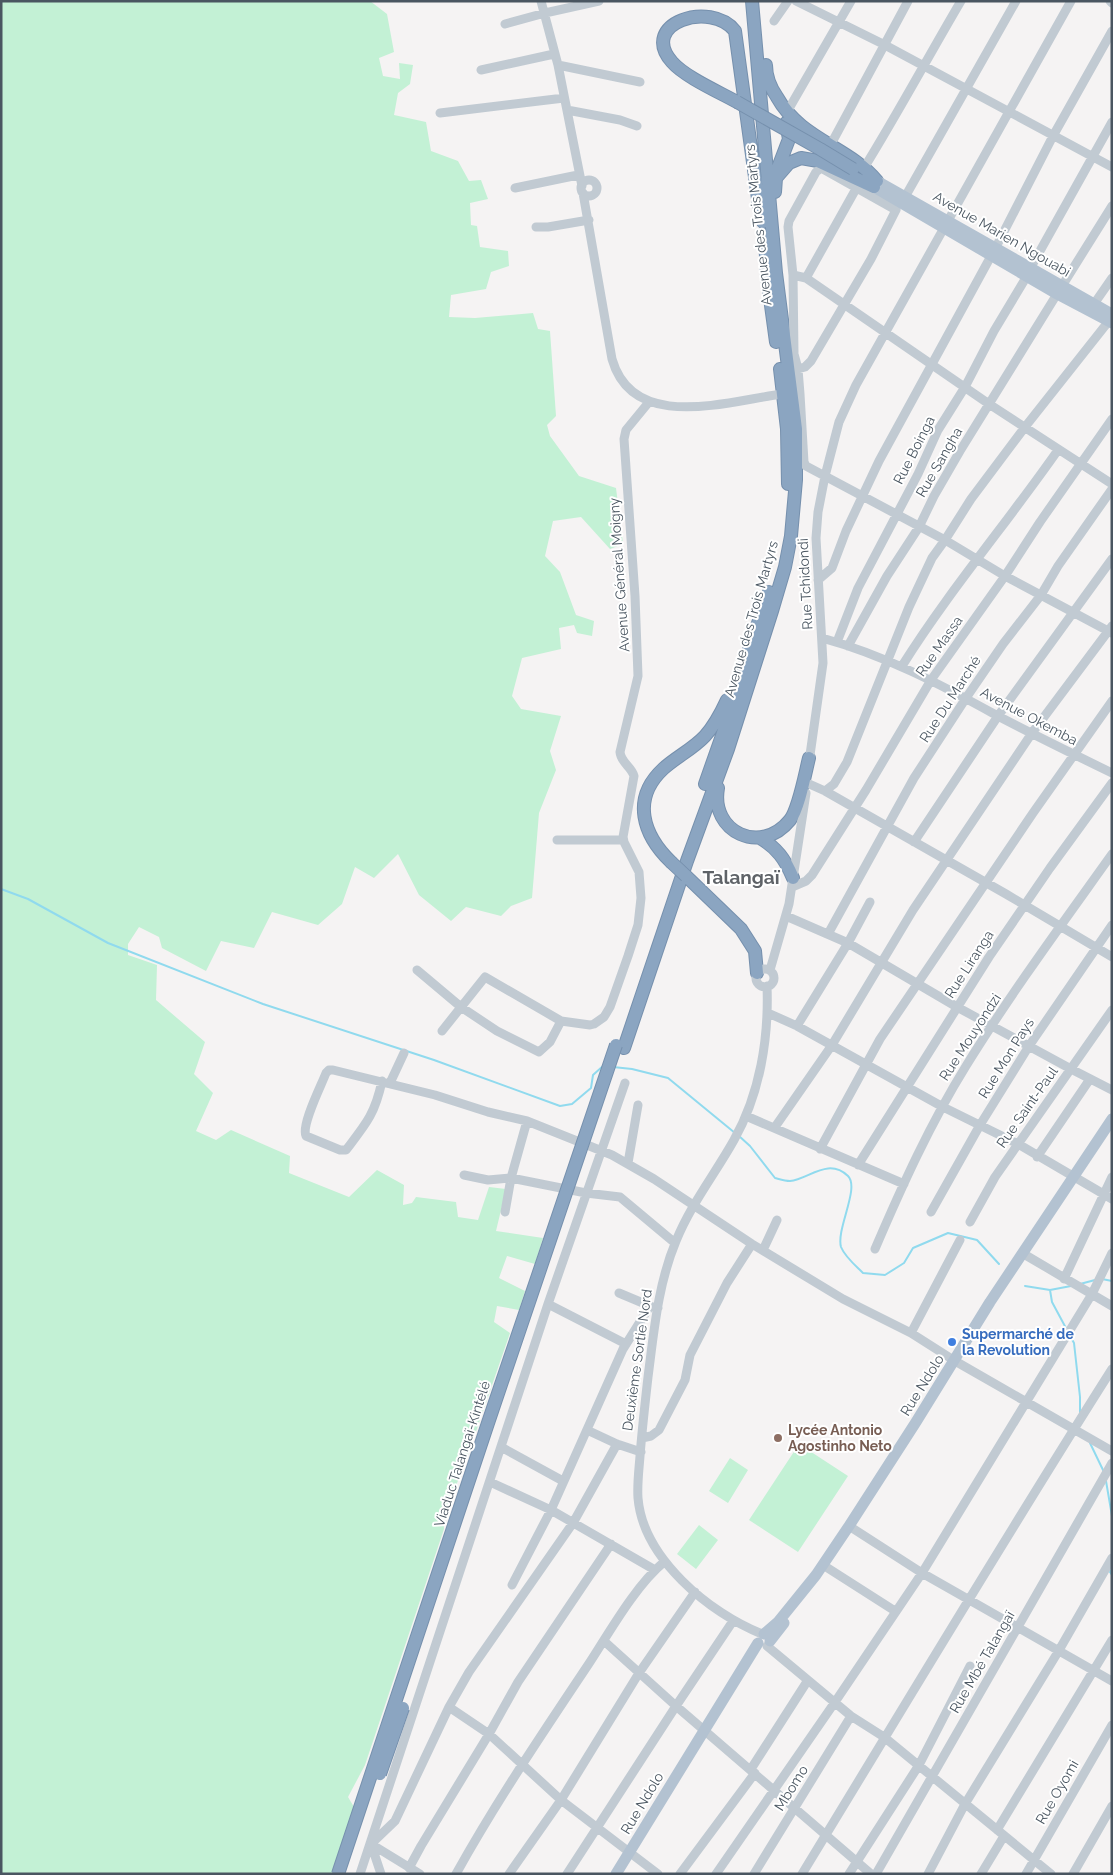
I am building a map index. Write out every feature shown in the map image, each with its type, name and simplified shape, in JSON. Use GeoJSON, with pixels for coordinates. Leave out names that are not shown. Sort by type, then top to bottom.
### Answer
{"type":"FeatureCollection","features":[{"type":"Feature","properties":{"kind":"highway","name":"Avenue des Trois Martyrs"},"geometry":{"type":"LineString","coordinates":[[620,1047],[736,696],[774,574],[785,516],[788,449],[767,276],[764,222],[744,1]]}},
{"type":"Feature","properties":{"kind":"highway","name":"Avenue des Trois Martyrs"},"geometry":{"type":"LineString","coordinates":[[620,1047],[728,749],[772,611],[792,528],[796,480],[796,428],[780,304],[752,1]]}},
{"type":"Feature","properties":{"kind":"highway"},"geometry":{"type":"LineString","coordinates":[[760,1],[766,74],[784,110],[804,129],[830,146],[856,170]]}},
{"type":"Feature","properties":{"kind":"highway"},"geometry":{"type":"LineString","coordinates":[[736,104],[678,68],[668,56],[664,43],[665,31],[670,21],[684,8],[697,5],[713,7],[728,17],[735,31],[759,206],[764,222]]}},
{"type":"Feature","properties":{"kind":"highway"},"geometry":{"type":"LineString","coordinates":[[678,8],[668,17],[661,33],[661,50],[665,61],[680,75],[820,149],[856,170],[875,184]]}},
{"type":"Feature","properties":{"kind":"highway"},"geometry":{"type":"LineString","coordinates":[[780,304],[783,276],[775,192],[777,167],[789,140],[784,110]]}},
{"type":"Feature","properties":{"kind":"highway"},"geometry":{"type":"LineString","coordinates":[[776,178],[789,163],[801,158],[818,161],[875,184]]}},
{"type":"Feature","properties":{"kind":"highway"},"geometry":{"type":"LineString","coordinates":[[752,643],[715,724],[700,741],[657,775],[648,790],[644,810],[646,827],[654,843],[671,862],[742,929],[755,951],[757,973]]}},
{"type":"Feature","properties":{"kind":"highway"},"geometry":{"type":"LineString","coordinates":[[728,749],[717,793],[719,812],[723,820],[734,830],[748,836],[760,838],[778,850],[788,866],[792,882]]}},
{"type":"Feature","properties":{"kind":"highway"},"geometry":{"type":"LineString","coordinates":[[760,838],[774,834],[791,818],[810,758]]}},
{"type":"Feature","properties":{"kind":"highway","name":"Viaduc Talangaï-Kintélé"},"geometry":{"type":"LineString","coordinates":[[338,1874],[488,1423],[620,1047]]}},
{"type":"Feature","properties":{"kind":"highway","name":"Viaduc Talangaï-Kintélé"},"geometry":{"type":"LineString","coordinates":[[347,1874],[620,1047]]}},
{"type":"Feature","properties":{"kind":"main road","name":"Avenue Marien Ngouabi"},"geometry":{"type":"LineString","coordinates":[[875,184],[905,197],[947,225],[1060,290],[1094,304],[1111,319]]}},
{"type":"Feature","properties":{"kind":"main road"},"geometry":{"type":"LineString","coordinates":[[875,184],[947,225]]}},
{"type":"Feature","properties":{"kind":"main road"},"geometry":{"type":"LineString","coordinates":[[1060,290],[1111,319]]}},
{"type":"Feature","properties":{"kind":"main road","name":"Rue Ndolo"},"geometry":{"type":"LineString","coordinates":[[763,1641],[823,1565],[955,1361],[990,1302],[1112,1119]]}},
{"type":"Feature","properties":{"kind":"main road"},"geometry":{"type":"LineString","coordinates":[[705,1731],[763,1641]]}},
{"type":"Feature","properties":{"kind":"main road","name":"Rue Ndolo"},"geometry":{"type":"LineString","coordinates":[[616,1874],[705,1731]]}},
{"type":"Feature","properties":{"kind":"street"},"geometry":{"type":"LineString","coordinates":[[541,1],[558,65],[578,175],[585,192],[615,371],[633,393],[661,406],[696,406],[782,394]]}},
{"type":"Feature","properties":{"kind":"street"},"geometry":{"type":"LineString","coordinates":[[505,24],[599,1]]}},
{"type":"Feature","properties":{"kind":"street"},"geometry":{"type":"LineString","coordinates":[[774,21],[788,1]]}},
{"type":"Feature","properties":{"kind":"street"},"geometry":{"type":"LineString","coordinates":[[796,1],[883,44],[1112,167]]}},
{"type":"Feature","properties":{"kind":"street"},"geometry":{"type":"LineString","coordinates":[[784,110],[851,1]]}},
{"type":"Feature","properties":{"kind":"street"},"geometry":{"type":"LineString","coordinates":[[830,146],[883,44],[908,1]]}},
{"type":"Feature","properties":{"kind":"street"},"geometry":{"type":"LineString","coordinates":[[856,170],[895,119],[922,66],[961,1]]}},
{"type":"Feature","properties":{"kind":"street"},"geometry":{"type":"LineString","coordinates":[[905,197],[1016,1]]}},
{"type":"Feature","properties":{"kind":"street","name":"Rue Tchidondi"},"geometry":{"type":"LineString","coordinates":[[770,970],[786,916],[822,679],[822,638],[816,538],[825,476],[840,422],[856,385],[1071,1]]}},
{"type":"Feature","properties":{"kind":"street"},"geometry":{"type":"LineString","coordinates":[[818,580],[832,568],[879,461],[933,365],[1053,136],[1112,31]]}},
{"type":"Feature","properties":{"kind":"street"},"geometry":{"type":"LineString","coordinates":[[481,70],[554,54]]}},
{"type":"Feature","properties":{"kind":"street"},"geometry":{"type":"LineString","coordinates":[[558,65],[640,82]]}},
{"type":"Feature","properties":{"kind":"street"},"geometry":{"type":"LineString","coordinates":[[440,113],[564,98]]}},
{"type":"Feature","properties":{"kind":"street"},"geometry":{"type":"LineString","coordinates":[[567,110],[620,120],[637,126]]}},
{"type":"Feature","properties":{"kind":"street","name":"Rue Boinga"},"geometry":{"type":"LineString","coordinates":[[837,642],[858,588],[918,474],[938,430],[965,387],[994,331],[1112,122]]}},
{"type":"Feature","properties":{"kind":"street"},"geometry":{"type":"LineString","coordinates":[[775,1127],[832,1045],[913,910],[1032,733],[1111,630],[1074,613],[1005,576],[945,540],[808,468],[804,462],[798,369],[794,354],[793,275],[788,228],[789,220],[816,172],[823,169],[895,209],[895,213],[871,259],[811,361],[805,368],[798,369]]}},
{"type":"Feature","properties":{"kind":"street"},"geometry":{"type":"LineString","coordinates":[[515,188],[578,175]]}},
{"type":"Feature","properties":{"kind":"street"},"geometry":{"type":"LineString","coordinates":[[806,278],[857,187]]}},
{"type":"Feature","properties":{"kind":"street","name":"Rue Sangha"},"geometry":{"type":"LineString","coordinates":[[848,646],[887,576],[919,527],[934,496],[989,404],[1112,206]]}},
{"type":"Feature","properties":{"kind":"street"},"geometry":{"type":"LineString","coordinates":[[536,227],[548,228],[588,216]]}},
{"type":"Feature","properties":{"kind":"street"},"geometry":{"type":"LineString","coordinates":[[793,275],[806,278],[989,404],[1112,484]]}},
{"type":"Feature","properties":{"kind":"street"},"geometry":{"type":"LineString","coordinates":[[1094,304],[1112,278]]}},
{"type":"Feature","properties":{"kind":"street"},"geometry":{"type":"LineString","coordinates":[[825,791],[834,784],[842,772],[920,580],[932,558],[971,499],[1025,427],[1111,319]]}},
{"type":"Feature","properties":{"kind":"street","name":"Avenue Général Moigny"},"geometry":{"type":"LineString","coordinates":[[623,840],[634,776],[632,770],[622,760],[620,752],[638,676],[635,588],[631,558],[624,439],[626,430],[649,402]]}},
{"type":"Feature","properties":{"kind":"street","name":"Rue Massa"},"geometry":{"type":"LineString","coordinates":[[792,882],[809,878],[854,808],[931,680],[1005,576],[1079,464],[1112,419]]}},
{"type":"Feature","properties":{"kind":"street"},"geometry":{"type":"LineString","coordinates":[[902,666],[921,636],[1058,450]]}},
{"type":"Feature","properties":{"kind":"street","name":"Rue Du Marché"},"geometry":{"type":"LineString","coordinates":[[828,934],[914,778],[966,698],[1003,644],[1041,595],[1058,566],[1112,489]]}},
{"type":"Feature","properties":{"kind":"street"},"geometry":{"type":"LineString","coordinates":[[914,842],[998,716],[1112,559]]}},
{"type":"Feature","properties":{"kind":"street","name":"Avenue Okemba"},"geometry":{"type":"LineString","coordinates":[[822,638],[902,666],[1112,774]]}},
{"type":"Feature","properties":{"kind":"street"},"geometry":{"type":"LineString","coordinates":[[820,1149],[880,1039],[1073,754],[1112,701]]}},
{"type":"Feature","properties":{"kind":"street"},"geometry":{"type":"LineString","coordinates":[[807,783],[825,791],[947,860],[1112,957]]}},
{"type":"Feature","properties":{"kind":"street","name":"Rue Liranga"},"geometry":{"type":"LineString","coordinates":[[858,1165],[957,1007],[1025,905],[1112,783]]}},
{"type":"Feature","properties":{"kind":"street"},"geometry":{"type":"LineString","coordinates":[[442,1031],[485,977],[561,1021],[590,1025],[607,1013],[638,925],[642,889],[639,872],[623,840],[557,840]]}},
{"type":"Feature","properties":{"kind":"street","name":"Rue Mouyondzi"},"geometry":{"type":"LineString","coordinates":[[875,1249],[904,1184],[943,1107],[992,1025],[1112,854]]}},
{"type":"Feature","properties":{"kind":"street"},"geometry":{"type":"LineString","coordinates":[[797,1026],[848,943],[870,902]]}},
{"type":"Feature","properties":{"kind":"street"},"geometry":{"type":"LineString","coordinates":[[786,916],[848,943],[882,961],[957,1007],[1112,1090]]}},
{"type":"Feature","properties":{"kind":"street","name":"Rue Mon Pays"},"geometry":{"type":"LineString","coordinates":[[931,1212],[980,1125],[1029,1046],[1112,924]]}},
{"type":"Feature","properties":{"kind":"street"},"geometry":{"type":"LineString","coordinates":[[767,986],[762,986],[756,978],[757,973],[763,969],[770,970]]}},
{"type":"Feature","properties":{"kind":"street"},"geometry":{"type":"LineString","coordinates":[[417,970],[461,1008],[497,1031],[539,1052],[550,1042],[561,1021]]}},
{"type":"Feature","properties":{"kind":"street","name":"Deuxième Sortie Nord"},"geometry":{"type":"LineString","coordinates":[[770,970],[773,974],[773,980],[767,986],[768,1013],[759,1073],[746,1116],[734,1140],[694,1204],[675,1243],[654,1307],[638,1482],[640,1512],[648,1534],[664,1562],[695,1592],[763,1641],[851,1716],[884,1737],[919,1764],[1033,1861],[1051,1874]]}},
{"type":"Feature","properties":{"kind":"street","name":"Rue Saint-Paul"},"geometry":{"type":"LineString","coordinates":[[970,1222],[995,1178],[1112,1010]]}},
{"type":"Feature","properties":{"kind":"street"},"geometry":{"type":"LineString","coordinates":[[768,1013],[797,1026],[943,1107],[1018,1144],[1037,1157],[1112,1199]]}},
{"type":"Feature","properties":{"kind":"street"},"geometry":{"type":"LineString","coordinates":[[404,1054],[386,1082],[370,1118],[346,1150],[340,1150],[306,1136],[305,1130],[312,1108],[329,1070],[386,1082],[488,1112],[527,1121],[601,1150],[628,1163],[694,1204],[752,1244],[843,1299],[911,1333],[955,1361],[1112,1452]]}},
{"type":"Feature","properties":{"kind":"street"},"geometry":{"type":"LineString","coordinates":[[1037,1157],[1090,1079]]}},
{"type":"Feature","properties":{"kind":"street"},"geometry":{"type":"LineString","coordinates":[[360,1874],[548,1304],[625,1083]]}},
{"type":"Feature","properties":{"kind":"street"},"geometry":{"type":"LineString","coordinates":[[628,1163],[638,1105]]}},
{"type":"Feature","properties":{"kind":"street"},"geometry":{"type":"LineString","coordinates":[[746,1116],[904,1184]]}},
{"type":"Feature","properties":{"kind":"street"},"geometry":{"type":"LineString","coordinates":[[505,1212],[511,1178],[527,1121]]}},
{"type":"Feature","properties":{"kind":"street"},"geometry":{"type":"LineString","coordinates":[[464,1175],[488,1180],[511,1178],[586,1193],[620,1197],[675,1243]]}},
{"type":"Feature","properties":{"kind":"street"},"geometry":{"type":"LineString","coordinates":[[1064,1279],[1112,1177]]}},
{"type":"Feature","properties":{"kind":"street"},"geometry":{"type":"LineString","coordinates":[[763,1250],[777,1220]]}},
{"type":"Feature","properties":{"kind":"street"},"geometry":{"type":"LineString","coordinates":[[911,1333],[960,1240]]}},
{"type":"Feature","properties":{"kind":"street"},"geometry":{"type":"LineString","coordinates":[[642,1438],[651,1436],[659,1430],[685,1380],[690,1354],[727,1283],[752,1244]]}},
{"type":"Feature","properties":{"kind":"street"},"geometry":{"type":"LineString","coordinates":[[1022,1253],[1112,1306]]}},
{"type":"Feature","properties":{"kind":"street"},"geometry":{"type":"LineString","coordinates":[[716,1874],[922,1573],[1092,1294],[1112,1254]]}},
{"type":"Feature","properties":{"kind":"street"},"geometry":{"type":"LineString","coordinates":[[512,1586],[551,1510],[626,1344],[654,1307],[619,1293]]}},
{"type":"Feature","properties":{"kind":"street"},"geometry":{"type":"LineString","coordinates":[[548,1304],[626,1344]]}},
{"type":"Feature","properties":{"kind":"street"},"geometry":{"type":"LineString","coordinates":[[802,1874],[1014,1524],[1112,1369]]}},
{"type":"Feature","properties":{"kind":"street"},"geometry":{"type":"LineString","coordinates":[[587,1430],[617,1444],[641,1452]]}},
{"type":"Feature","properties":{"kind":"street"},"geometry":{"type":"LineString","coordinates":[[371,1844],[395,1821],[449,1707],[469,1672],[573,1523],[617,1444]]}},
{"type":"Feature","properties":{"kind":"street"},"geometry":{"type":"LineString","coordinates":[[501,1447],[563,1481]]}},
{"type":"Feature","properties":{"kind":"street","name":"Rue Mbé Talangaï"},"geometry":{"type":"LineString","coordinates":[[876,1874],[1112,1463]]}},
{"type":"Feature","properties":{"kind":"street"},"geometry":{"type":"LineString","coordinates":[[490,1482],[551,1510],[655,1570]]}},
{"type":"Feature","properties":{"kind":"street"},"geometry":{"type":"LineString","coordinates":[[849,1526],[969,1601],[1112,1681]]}},
{"type":"Feature","properties":{"kind":"street"},"geometry":{"type":"LineString","coordinates":[[410,1868],[421,1846],[489,1734],[518,1682],[610,1544]]}},
{"type":"Feature","properties":{"kind":"street"},"geometry":{"type":"LineString","coordinates":[[928,1874],[965,1804],[1058,1652],[1112,1558]]}},
{"type":"Feature","properties":{"kind":"street"},"geometry":{"type":"LineString","coordinates":[[456,1874],[521,1766],[604,1641],[645,1581],[664,1562]]}},
{"type":"Feature","properties":{"kind":"street"},"geometry":{"type":"LineString","coordinates":[[823,1565],[895,1611]]}},
{"type":"Feature","properties":{"kind":"street"},"geometry":{"type":"LineString","coordinates":[[509,1874],[561,1800],[639,1673],[695,1592]]}},
{"type":"Feature","properties":{"kind":"street"},"geometry":{"type":"LineString","coordinates":[[567,1874],[733,1621]]}},
{"type":"Feature","properties":{"kind":"street"},"geometry":{"type":"LineString","coordinates":[[981,1874],[1000,1833],[1112,1640]]}},
{"type":"Feature","properties":{"kind":"street"},"geometry":{"type":"LineString","coordinates":[[604,1641],[676,1706],[871,1874]]}},
{"type":"Feature","properties":{"kind":"street"},"geometry":{"type":"LineString","coordinates":[[849,1874],[919,1764],[970,1666]]}},
{"type":"Feature","properties":{"kind":"street"},"geometry":{"type":"LineString","coordinates":[[680,1874],[753,1771],[808,1680]]}},
{"type":"Feature","properties":{"kind":"street"},"geometry":{"type":"LineString","coordinates":[[449,1707],[489,1734],[521,1766],[561,1800],[631,1851],[658,1874]]}},
{"type":"Feature","properties":{"kind":"street","name":"Mbomo"},"geometry":{"type":"LineString","coordinates":[[754,1874],[851,1716]]}},
{"type":"Feature","properties":{"kind":"street","name":"Rue Oyomi"},"geometry":{"type":"LineString","coordinates":[[1026,1874],[1112,1725]]}},
{"type":"Feature","properties":{"kind":"street"},"geometry":{"type":"LineString","coordinates":[[1073,1874],[1112,1806]]}},
{"type":"Feature","properties":{"kind":"street"},"geometry":{"type":"LineString","coordinates":[[371,1844],[420,1874]]}},
{"type":"Feature","properties":{"kind":"street"},"geometry":{"type":"LineString","coordinates":[[371,1844],[381,1874]]}},
{"type":"Feature","properties":{"kind":"green space"},"geometry":{"type":"Polygon","coordinates":[[[1,1],[370,1],[387,14],[394,52],[379,58],[383,76],[400,79],[399,63],[413,65],[410,84],[398,93],[394,115],[426,122],[431,151],[458,161],[469,181],[481,180],[488,199],[470,203],[471,225],[477,226],[480,247],[508,251],[509,266],[491,272],[486,289],[451,295],[449,317],[475,318],[533,313],[538,329],[550,331],[556,416],[547,425],[550,436],[579,476],[616,488],[623,544],[610,549],[581,517],[553,521],[545,556],[560,572],[576,615],[594,621],[592,636],[577,633],[574,625],[559,628],[561,649],[522,658],[512,696],[521,709],[561,716],[550,751],[556,770],[539,813],[532,898],[511,906],[501,916],[466,907],[451,921],[419,895],[398,854],[374,878],[355,867],[342,904],[318,925],[272,912],[254,948],[221,941],[206,971],[162,948],[159,937],[139,927],[128,944],[128,955],[157,965],[156,1000],[205,1042],[194,1074],[213,1093],[196,1131],[216,1140],[231,1130],[290,1156],[289,1173],[349,1197],[377,1170],[404,1185],[403,1205],[412,1203],[416,1197],[456,1202],[458,1217],[478,1220],[489,1187],[506,1189],[496,1231],[543,1238],[535,1264],[507,1256],[499,1278],[525,1291],[519,1310],[497,1306],[494,1322],[510,1333],[462,1472],[443,1514],[444,1529],[365,1765],[348,1797],[354,1807],[332,1874],[1,1874],[1,1]]]}},
{"type":"Feature","properties":{"kind":"green space"},"geometry":{"type":"Polygon","coordinates":[[[799,1444],[848,1476],[798,1552],[749,1520],[799,1444]]]}},
{"type":"Feature","properties":{"kind":"green space"},"geometry":{"type":"Polygon","coordinates":[[[730,1458],[748,1470],[728,1503],[709,1491],[730,1458]]]}},
{"type":"Feature","properties":{"kind":"green space"},"geometry":{"type":"Polygon","coordinates":[[[699,1525],[718,1540],[696,1569],[677,1554],[699,1525]]]}},
{"type":"Feature","properties":{"kind":"waterway"},"geometry":{"type":"LineString","coordinates":[[1,889],[28,899],[108,943],[263,1004],[434,1060],[560,1106],[572,1104],[591,1088],[593,1075],[603,1066]]}},
{"type":"Feature","properties":{"kind":"waterway"},"geometry":{"type":"LineString","coordinates":[[613,1067],[632,1069],[668,1078],[735,1133]]}},
{"type":"Feature","properties":{"kind":"waterway"},"geometry":{"type":"LineString","coordinates":[[739,1136],[750,1146],[775,1178],[790,1181],[833,1168],[848,1176],[851,1182],[851,1190],[840,1239],[841,1247],[848,1258],[863,1273],[885,1275],[904,1263],[913,1248],[948,1233],[977,1240],[999,1264]]}},
{"type":"Feature","properties":{"kind":"waterway"},"geometry":{"type":"LineString","coordinates":[[1102,1279],[1112,1281]]}},
{"type":"Feature","properties":{"kind":"waterway"},"geometry":{"type":"LineString","coordinates":[[1080,1284],[1095,1280]]}},
{"type":"Feature","properties":{"kind":"waterway"},"geometry":{"type":"LineString","coordinates":[[1025,1286],[1050,1290],[1071,1286]]}},
{"type":"Feature","properties":{"kind":"waterway"},"geometry":{"type":"LineString","coordinates":[[1050,1290],[1052,1302],[1067,1330]]}},
{"type":"Feature","properties":{"kind":"waterway"},"geometry":{"type":"LineString","coordinates":[[1070,1336],[1074,1343],[1080,1413]]}},
{"type":"Feature","properties":{"kind":"waterway"},"geometry":{"type":"LineString","coordinates":[[1090,1443],[1103,1470]]}},
{"type":"Feature","properties":{"kind":"waterway"},"geometry":{"type":"LineString","coordinates":[[1106,1481],[1112,1516]]}},
{"type":"Feature","properties":{"kind":"waterway"},"geometry":{"type":"LineString","coordinates":[[1112,1569],[1110,1572],[1112,1575]]}},
{"type":"Feature","properties":{"kind":"place","name":"Supermarché de la Revolution"},"geometry":{"type":"Point","coordinates":[952,1342]}},
{"type":"Feature","properties":{"kind":"place","name":"Lycée Antonio Agostinho Neto"},"geometry":{"type":"Point","coordinates":[778,1438]}},
{"type":"Feature","properties":{"kind":"district","name":"Talangaï"},"geometry":{"type":"Point","coordinates":[741,877]}}]}
